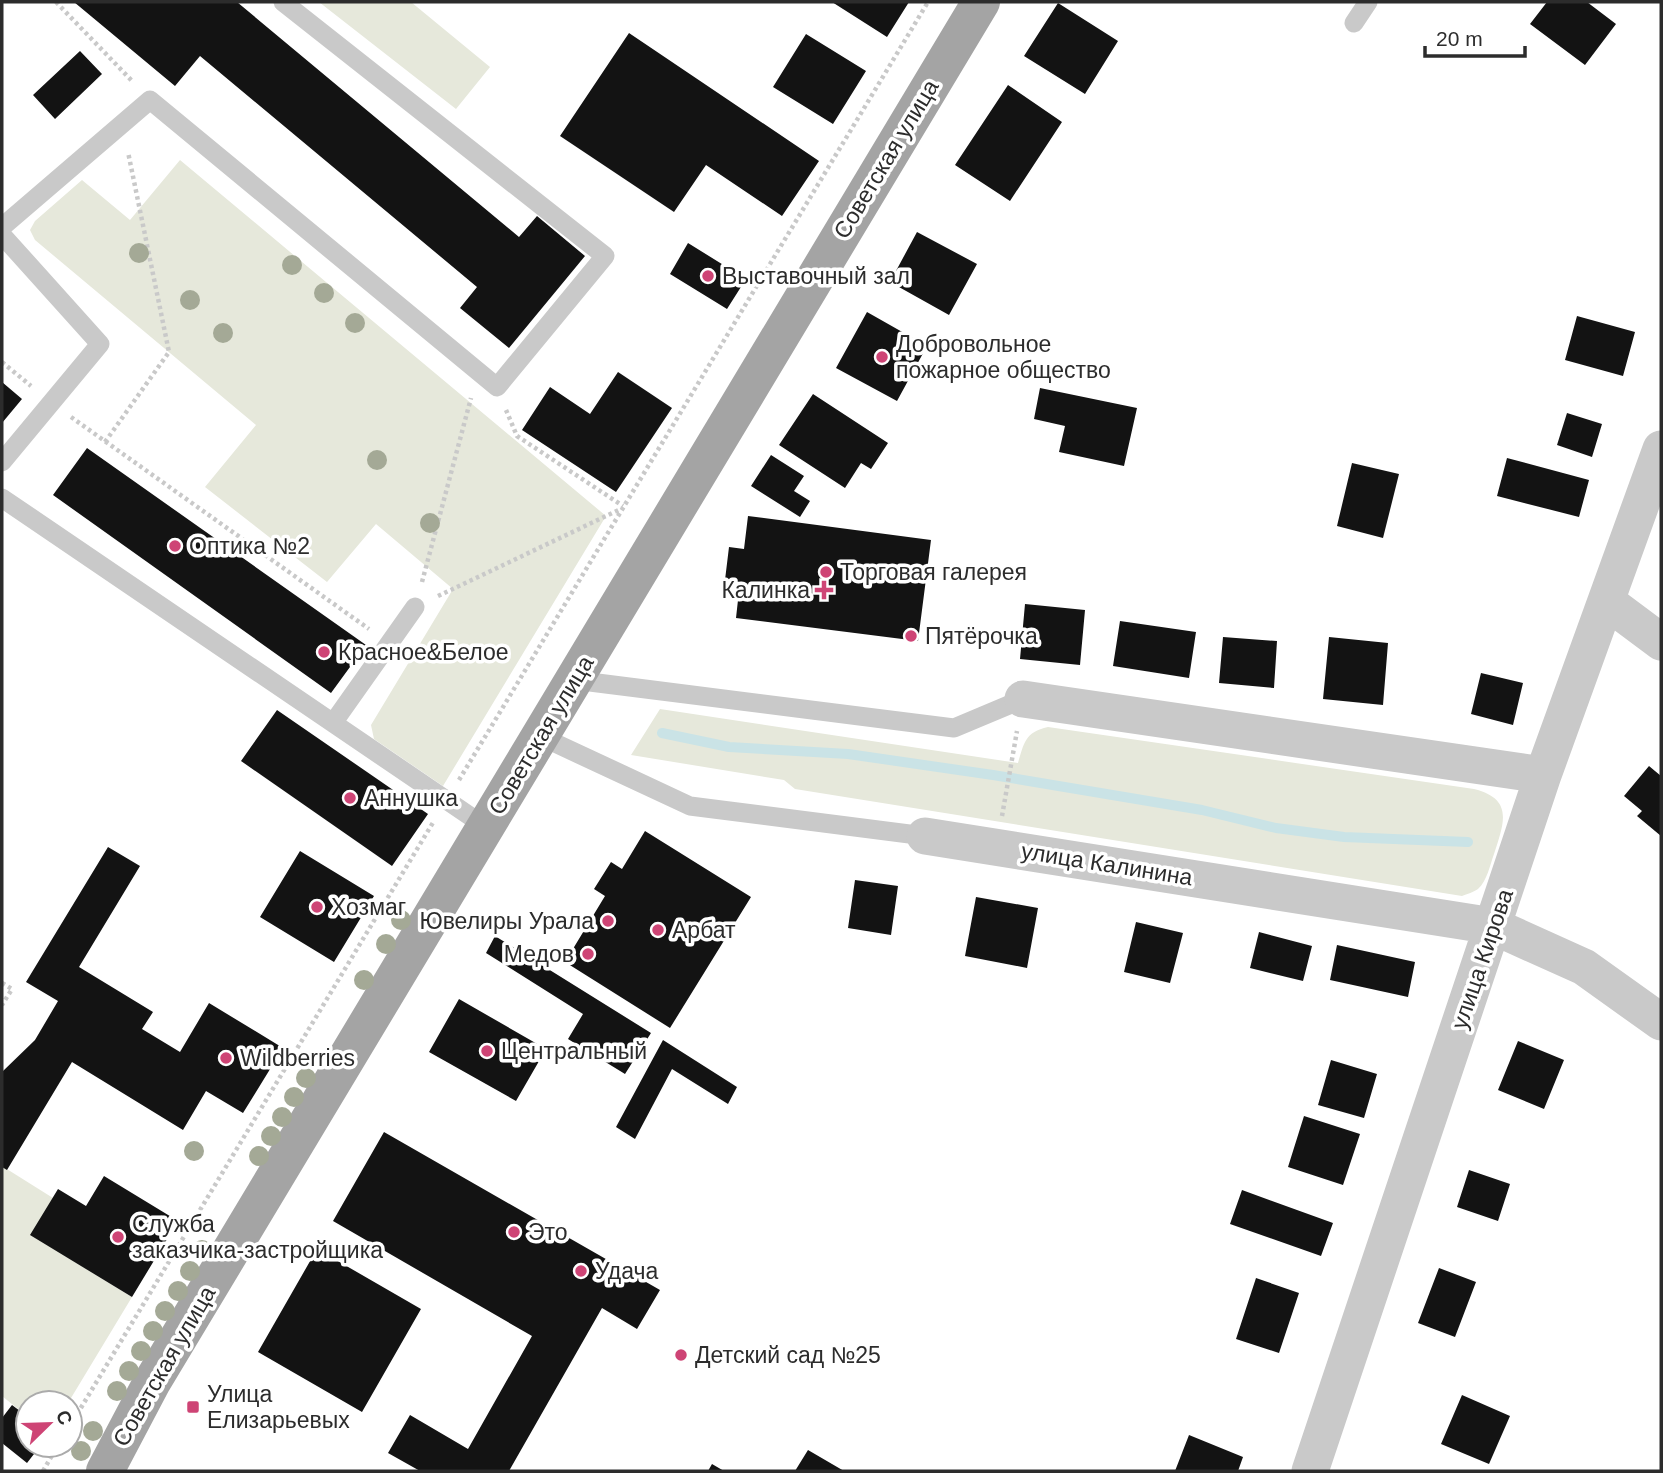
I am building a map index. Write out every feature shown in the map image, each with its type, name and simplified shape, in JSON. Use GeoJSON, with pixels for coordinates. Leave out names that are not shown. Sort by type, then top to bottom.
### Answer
{"type":"FeatureCollection","features":[{"type":"Feature","properties":{"kind":"main road","name":"Советская улица"},"geometry":{"type":"LineString","coordinates":[[105,1471],[152,1382],[981,2]]}},
{"type":"Feature","properties":{"kind":"street","name":"улица Кирова"},"geometry":{"type":"LineString","coordinates":[[1310,1471],[1543,775],[1661,449]]}},
{"type":"Feature","properties":{"kind":"street"},"geometry":{"type":"LineString","coordinates":[[1606,601],[1661,642]]}},
{"type":"Feature","properties":{"kind":"street"},"geometry":{"type":"LineString","coordinates":[[1023,699],[1543,775]]}},
{"type":"Feature","properties":{"kind":"street","name":"улица Калинина"},"geometry":{"type":"LineString","coordinates":[[925,836],[1493,926],[1584,967],[1661,1022]]}},
{"type":"Feature","properties":{"kind":"lane"},"geometry":{"type":"LineString","coordinates":[[2,227],[150,100],[497,387],[606,256],[283,2]]}},
{"type":"Feature","properties":{"kind":"lane"},"geometry":{"type":"LineString","coordinates":[[1354,23],[1368,2]]}},
{"type":"Feature","properties":{"kind":"lane"},"geometry":{"type":"LineString","coordinates":[[2,235],[100,344],[2,463]]}},
{"type":"Feature","properties":{"kind":"lane"},"geometry":{"type":"LineString","coordinates":[[2,498],[485,827]]}},
{"type":"Feature","properties":{"kind":"lane"},"geometry":{"type":"LineString","coordinates":[[333,723],[415,607]]}},
{"type":"Feature","properties":{"kind":"lane"},"geometry":{"type":"LineString","coordinates":[[574,680],[954,728],[1023,699]]}},
{"type":"Feature","properties":{"kind":"lane","name":"улица Калинина"},"geometry":{"type":"LineString","coordinates":[[540,736],[690,806],[925,836]]}},
{"type":"Feature","properties":{"kind":"path"},"geometry":{"type":"LineString","coordinates":[[56,2],[150,100]]}},
{"type":"Feature","properties":{"kind":"path"},"geometry":{"type":"LineString","coordinates":[[84,1403],[928,2]]}},
{"type":"Feature","properties":{"kind":"path"},"geometry":{"type":"LineString","coordinates":[[105,442],[169,352],[122,124]]}},
{"type":"Feature","properties":{"kind":"path"},"geometry":{"type":"LineString","coordinates":[[2,362],[51,403],[389,644]]}},
{"type":"Feature","properties":{"kind":"path"},"geometry":{"type":"LineString","coordinates":[[415,607],[478,372]]}},
{"type":"Feature","properties":{"kind":"path"},"geometry":{"type":"LineString","coordinates":[[497,387],[517,436],[624,507]]}},
{"type":"Feature","properties":{"kind":"path"},"geometry":{"type":"LineString","coordinates":[[415,607],[624,507]]}},
{"type":"Feature","properties":{"kind":"path"},"geometry":{"type":"LineString","coordinates":[[1007,789],[1013,755]]}},
{"type":"Feature","properties":{"kind":"path"},"geometry":{"type":"LineString","coordinates":[[2,982],[12,989],[2,1005]]}},
{"type":"Feature","properties":{"kind":"shaded area"},"geometry":{"type":"Polygon","coordinates":[[[319,2],[411,2],[490,67],[456,109],[319,2]]]}},
{"type":"Feature","properties":{"kind":"shaded area"},"geometry":{"type":"Polygon","coordinates":[[[180,160],[606,516],[443,786],[374,739],[371,725],[453,589],[376,524],[327,582],[205,487],[256,425],[35,240],[30,230],[35,221],[82,180],[130,220],[180,160]]]}},
{"type":"Feature","properties":{"kind":"shaded area"},"geometry":{"type":"Polygon","coordinates":[[[660,709],[1018,763],[1030,735],[1048,727],[1474,789],[1495,799],[1501,806],[1503,822],[1484,882],[1476,890],[1462,896],[795,789],[784,780],[631,755],[660,709]]]}},
{"type":"Feature","properties":{"kind":"shaded area"},"geometry":{"type":"Polygon","coordinates":[[[2,1166],[53,1198],[31,1235],[132,1297],[76,1389],[14,1389],[14,1406],[2,1396],[2,1166]]]}},
{"type":"Feature","properties":{"kind":"building"},"geometry":{"type":"Polygon","coordinates":[[[74,2],[237,2],[519,237],[537,216],[585,256],[509,348],[460,308],[477,287],[200,56],[175,86],[74,2]]]}},
{"type":"Feature","properties":{"kind":"building"},"geometry":{"type":"Polygon","coordinates":[[[832,2],[909,2],[887,37],[832,2]]]}},
{"type":"Feature","properties":{"kind":"building"},"geometry":{"type":"Polygon","coordinates":[[[1547,2],[1587,2],[1616,24],[1585,65],[1530,24],[1547,2]]]}},
{"type":"Feature","properties":{"kind":"building"},"geometry":{"type":"Polygon","coordinates":[[[1058,3],[1118,41],[1085,94],[1024,56],[1058,3]]]}},
{"type":"Feature","properties":{"kind":"building"},"geometry":{"type":"Polygon","coordinates":[[[629,33],[819,161],[782,216],[706,165],[674,212],[560,136],[629,33]]]}},
{"type":"Feature","properties":{"kind":"building"},"geometry":{"type":"Polygon","coordinates":[[[806,34],[866,71],[833,124],[773,87],[806,34]]]}},
{"type":"Feature","properties":{"kind":"building"},"geometry":{"type":"Polygon","coordinates":[[[80,51],[102,74],[55,119],[33,95],[80,51]]]}},
{"type":"Feature","properties":{"kind":"building"},"geometry":{"type":"Polygon","coordinates":[[[1008,85],[1062,122],[1010,201],[955,165],[1008,85]]]}},
{"type":"Feature","properties":{"kind":"building"},"geometry":{"type":"Polygon","coordinates":[[[917,232],[977,264],[949,315],[890,282],[917,232]]]}},
{"type":"Feature","properties":{"kind":"building","name":"Выставочный зал"},"geometry":{"type":"Polygon","coordinates":[[[688,243],[746,279],[727,309],[670,274],[688,243]]]}},
{"type":"Feature","properties":{"kind":"building"},"geometry":{"type":"Polygon","coordinates":[[[867,312],[927,346],[897,401],[836,368],[867,312]]]}},
{"type":"Feature","properties":{"kind":"building"},"geometry":{"type":"Polygon","coordinates":[[[1577,316],[1635,332],[1623,376],[1565,360],[1577,316]]]}},
{"type":"Feature","properties":{"kind":"building"},"geometry":{"type":"Polygon","coordinates":[[[618,372],[672,408],[616,492],[522,430],[550,387],[590,414],[618,372]]]}},
{"type":"Feature","properties":{"kind":"building"},"geometry":{"type":"Polygon","coordinates":[[[2,382],[22,399],[2,423],[2,382]]]}},
{"type":"Feature","properties":{"kind":"building"},"geometry":{"type":"Polygon","coordinates":[[[1040,388],[1137,408],[1124,466],[1059,452],[1065,426],[1034,419],[1040,388]]]}},
{"type":"Feature","properties":{"kind":"building"},"geometry":{"type":"Polygon","coordinates":[[[813,394],[888,443],[871,469],[861,463],[845,488],[779,445],[813,394]]]}},
{"type":"Feature","properties":{"kind":"building"},"geometry":{"type":"Polygon","coordinates":[[[1567,413],[1602,424],[1592,457],[1557,445],[1567,413]]]}},
{"type":"Feature","properties":{"kind":"building"},"geometry":{"type":"Polygon","coordinates":[[[87,448],[366,645],[331,693],[53,495],[87,448]]]}},
{"type":"Feature","properties":{"kind":"building"},"geometry":{"type":"Polygon","coordinates":[[[771,455],[804,476],[794,491],[810,501],[800,517],[751,486],[771,455]]]}},
{"type":"Feature","properties":{"kind":"building"},"geometry":{"type":"Polygon","coordinates":[[[1507,458],[1589,480],[1579,517],[1497,496],[1507,458]]]}},
{"type":"Feature","properties":{"kind":"building"},"geometry":{"type":"Polygon","coordinates":[[[1352,463],[1399,474],[1383,538],[1337,526],[1352,463]]]}},
{"type":"Feature","properties":{"kind":"building","name":"Торговая галерея"},"geometry":{"type":"Polygon","coordinates":[[[748,516],[931,540],[918,641],[736,618],[740,582],[725,580],[729,547],[744,549],[748,516]]]}},
{"type":"Feature","properties":{"kind":"building"},"geometry":{"type":"Polygon","coordinates":[[[1025,604],[1085,610],[1080,665],[1020,659],[1025,604]]]}},
{"type":"Feature","properties":{"kind":"building"},"geometry":{"type":"Polygon","coordinates":[[[1120,621],[1196,632],[1189,678],[1113,666],[1120,621]]]}},
{"type":"Feature","properties":{"kind":"building"},"geometry":{"type":"Polygon","coordinates":[[[1223,637],[1277,641],[1274,688],[1219,683],[1223,637]]]}},
{"type":"Feature","properties":{"kind":"building"},"geometry":{"type":"Polygon","coordinates":[[[1329,637],[1388,643],[1383,705],[1323,699],[1329,637]]]}},
{"type":"Feature","properties":{"kind":"building"},"geometry":{"type":"Polygon","coordinates":[[[1481,673],[1523,683],[1513,725],[1471,714],[1481,673]]]}},
{"type":"Feature","properties":{"kind":"building"},"geometry":{"type":"Polygon","coordinates":[[[277,710],[428,814],[392,866],[241,761],[277,710]]]}},
{"type":"Feature","properties":{"kind":"building"},"geometry":{"type":"Polygon","coordinates":[[[1649,766],[1661,776],[1661,836],[1637,816],[1642,811],[1624,796],[1649,766]]]}},
{"type":"Feature","properties":{"kind":"building","name":"Арбат"},"geometry":{"type":"Polygon","coordinates":[[[645,831],[751,897],[670,1028],[565,962],[605,896],[594,889],[611,862],[622,869],[645,831]]]}},
{"type":"Feature","properties":{"kind":"building"},"geometry":{"type":"Polygon","coordinates":[[[108,847],[140,866],[79,967],[153,1012],[142,1029],[180,1052],[209,1003],[283,1048],[243,1113],[206,1091],[183,1130],[72,1062],[7,1170],[2,1167],[2,1072],[35,1040],[58,1001],[26,982],[108,847]]]}},
{"type":"Feature","properties":{"kind":"building"},"geometry":{"type":"Polygon","coordinates":[[[300,851],[374,896],[334,962],[260,917],[300,851]]]}},
{"type":"Feature","properties":{"kind":"building"},"geometry":{"type":"Polygon","coordinates":[[[855,880],[898,886],[891,935],[848,928],[855,880]]]}},
{"type":"Feature","properties":{"kind":"building"},"geometry":{"type":"Polygon","coordinates":[[[976,897],[1038,908],[1027,968],[965,956],[976,897]]]}},
{"type":"Feature","properties":{"kind":"building"},"geometry":{"type":"Polygon","coordinates":[[[1136,922],[1183,933],[1170,983],[1124,972],[1136,922]]]}},
{"type":"Feature","properties":{"kind":"building"},"geometry":{"type":"Polygon","coordinates":[[[1259,932],[1312,946],[1303,981],[1250,968],[1259,932]]]}},
{"type":"Feature","properties":{"kind":"building"},"geometry":{"type":"Polygon","coordinates":[[[495,936],[651,1033],[625,1074],[568,1039],[583,1014],[486,953],[495,936]]]}},
{"type":"Feature","properties":{"kind":"building"},"geometry":{"type":"Polygon","coordinates":[[[1337,945],[1415,962],[1408,997],[1330,980],[1337,945]]]}},
{"type":"Feature","properties":{"kind":"building"},"geometry":{"type":"Polygon","coordinates":[[[459,999],[546,1049],[516,1101],[429,1052],[459,999]]]}},
{"type":"Feature","properties":{"kind":"building"},"geometry":{"type":"Polygon","coordinates":[[[663,1040],[737,1087],[728,1104],[672,1069],[635,1139],[616,1127],[663,1040]]]}},
{"type":"Feature","properties":{"kind":"building"},"geometry":{"type":"Polygon","coordinates":[[[1518,1041],[1564,1060],[1544,1109],[1498,1090],[1518,1041]]]}},
{"type":"Feature","properties":{"kind":"building"},"geometry":{"type":"Polygon","coordinates":[[[1331,1060],[1377,1074],[1364,1118],[1318,1105],[1331,1060]]]}},
{"type":"Feature","properties":{"kind":"building"},"geometry":{"type":"Polygon","coordinates":[[[1304,1116],[1360,1134],[1343,1185],[1288,1167],[1304,1116]]]}},
{"type":"Feature","properties":{"kind":"building"},"geometry":{"type":"Polygon","coordinates":[[[384,1132],[660,1290],[637,1329],[602,1308],[509,1471],[420,1471],[388,1453],[410,1415],[468,1449],[532,1336],[333,1221],[384,1132]]]}},
{"type":"Feature","properties":{"kind":"building"},"geometry":{"type":"Polygon","coordinates":[[[1469,1170],[1510,1184],[1498,1221],[1457,1207],[1469,1170]]]}},
{"type":"Feature","properties":{"kind":"building"},"geometry":{"type":"Polygon","coordinates":[[[104,1176],[178,1221],[132,1297],[30,1235],[58,1189],[86,1206],[104,1176]]]}},
{"type":"Feature","properties":{"kind":"building"},"geometry":{"type":"Polygon","coordinates":[[[1242,1190],[1333,1223],[1321,1256],[1230,1224],[1242,1190]]]}},
{"type":"Feature","properties":{"kind":"building"},"geometry":{"type":"Polygon","coordinates":[[[317,1249],[421,1309],[362,1412],[258,1352],[317,1249]]]}},
{"type":"Feature","properties":{"kind":"building"},"geometry":{"type":"Polygon","coordinates":[[[1439,1268],[1476,1282],[1455,1337],[1418,1323],[1439,1268]]]}},
{"type":"Feature","properties":{"kind":"building"},"geometry":{"type":"Polygon","coordinates":[[[1256,1278],[1299,1293],[1279,1353],[1236,1339],[1256,1278]]]}},
{"type":"Feature","properties":{"kind":"building"},"geometry":{"type":"Polygon","coordinates":[[[1462,1395],[1510,1416],[1489,1464],[1441,1444],[1462,1395]]]}},
{"type":"Feature","properties":{"kind":"building"},"geometry":{"type":"Polygon","coordinates":[[[12,1405],[14,1406],[14,1453],[2,1443],[2,1418],[12,1405]]]}},
{"type":"Feature","properties":{"kind":"building"},"geometry":{"type":"Polygon","coordinates":[[[1189,1435],[1243,1457],[1238,1471],[1175,1471],[1189,1435]]]}},
{"type":"Feature","properties":{"kind":"building"},"geometry":{"type":"Polygon","coordinates":[[[808,1450],[844,1471],[795,1471],[808,1450]]]}},
{"type":"Feature","properties":{"kind":"building"},"geometry":{"type":"Polygon","coordinates":[[[712,1464],[724,1471],[708,1471],[712,1464]]]}},
{"type":"Feature","properties":{"kind":"waterway"},"geometry":{"type":"LineString","coordinates":[[662,733],[729,747],[848,754],[993,775],[1202,810],[1276,828],[1344,837],[1468,842]]}},
{"type":"Feature","properties":{"kind":"place","name":"Выставочный зал"},"geometry":{"type":"Point","coordinates":[708,276]}},
{"type":"Feature","properties":{"kind":"place","name":"Добровольное пожарное общество"},"geometry":{"type":"Point","coordinates":[882,357]}},
{"type":"Feature","properties":{"kind":"place","name":"Оптика №2"},"geometry":{"type":"Point","coordinates":[175,546]}},
{"type":"Feature","properties":{"kind":"place","name":"Торговая галерея"},"geometry":{"type":"Point","coordinates":[826,572]}},
{"type":"Feature","properties":{"kind":"place","name":"Калинка"},"geometry":{"type":"Point","coordinates":[824,590]}},
{"type":"Feature","properties":{"kind":"place","name":"Пятёрочка"},"geometry":{"type":"Point","coordinates":[911,636]}},
{"type":"Feature","properties":{"kind":"place","name":"Красное&Белое"},"geometry":{"type":"Point","coordinates":[324,652]}},
{"type":"Feature","properties":{"kind":"place","name":"Аннушка"},"geometry":{"type":"Point","coordinates":[350,798]}},
{"type":"Feature","properties":{"kind":"place","name":"Хозмаг"},"geometry":{"type":"Point","coordinates":[317,907]}},
{"type":"Feature","properties":{"kind":"place","name":"Ювелиры Урала"},"geometry":{"type":"Point","coordinates":[608,921]}},
{"type":"Feature","properties":{"kind":"place","name":"Арбат"},"geometry":{"type":"Point","coordinates":[658,930]}},
{"type":"Feature","properties":{"kind":"place","name":"Медов"},"geometry":{"type":"Point","coordinates":[588,954]}},
{"type":"Feature","properties":{"kind":"place","name":"Центральный"},"geometry":{"type":"Point","coordinates":[487,1051]}},
{"type":"Feature","properties":{"kind":"place","name":"Wildberries"},"geometry":{"type":"Point","coordinates":[226,1058]}},
{"type":"Feature","properties":{"kind":"place","name":"Это"},"geometry":{"type":"Point","coordinates":[514,1232]}},
{"type":"Feature","properties":{"kind":"place","name":"Служба заказчика-застройщика"},"geometry":{"type":"Point","coordinates":[118,1237]}},
{"type":"Feature","properties":{"kind":"place","name":"Удача"},"geometry":{"type":"Point","coordinates":[581,1271]}},
{"type":"Feature","properties":{"kind":"place","name":"Детский сад №25"},"geometry":{"type":"Point","coordinates":[681,1355]}},
{"type":"Feature","properties":{"kind":"place","name":"Улица Елизарьевых"},"geometry":{"type":"Point","coordinates":[193,1407]}}]}
